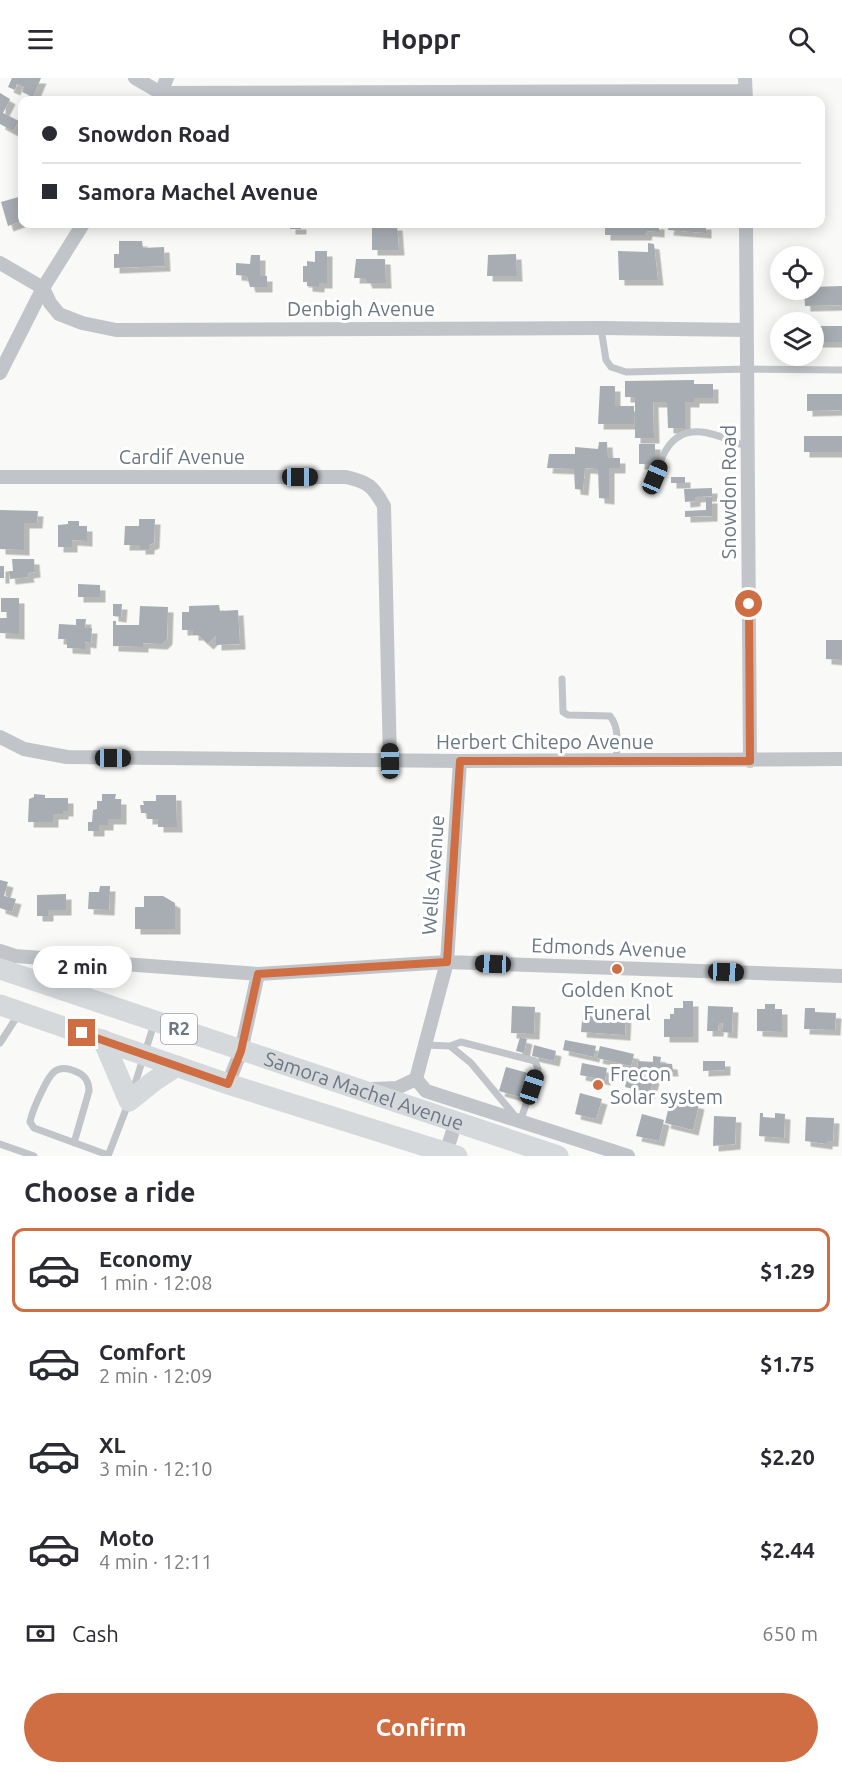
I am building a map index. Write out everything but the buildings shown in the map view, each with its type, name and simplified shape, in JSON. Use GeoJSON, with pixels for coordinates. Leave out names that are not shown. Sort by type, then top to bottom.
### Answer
{"type":"FeatureCollection","features":[{"type":"Feature","properties":{"kind":"highway","name":"Samora Machel Avenue"},"geometry":{"type":"LineString","coordinates":[[0,969],[558,1156]]}},
{"type":"Feature","properties":{"kind":"highway","name":"Samora Machel Avenue"},"geometry":{"type":"LineString","coordinates":[[10,1008],[228,1084],[449,1155]]}},
{"type":"Feature","properties":{"kind":"highway"},"geometry":{"type":"LineString","coordinates":[[103,1040],[129,1101],[177,1065]]}},
{"type":"Feature","properties":{"kind":"street"},"geometry":{"type":"LineString","coordinates":[[135,78],[158,96]]}},
{"type":"Feature","properties":{"kind":"street"},"geometry":{"type":"LineString","coordinates":[[159,96],[166,78]]}},
{"type":"Feature","properties":{"kind":"street"},"geometry":{"type":"LineString","coordinates":[[243,96],[745,90]]}},
{"type":"Feature","properties":{"kind":"street"},"geometry":{"type":"LineString","coordinates":[[0,373],[44,288],[80,228]]}},
{"type":"Feature","properties":{"kind":"street","name":"Snowdon Road"},"geometry":{"type":"LineString","coordinates":[[746,228],[750,761]]}},
{"type":"Feature","properties":{"kind":"street"},"geometry":{"type":"LineString","coordinates":[[0,263],[44,288]]}},
{"type":"Feature","properties":{"kind":"street","name":"Denbigh Avenue"},"geometry":{"type":"LineString","coordinates":[[44,288],[50,303],[59,314],[82,323],[116,330],[602,328],[747,330]]}},
{"type":"Feature","properties":{"kind":"street","name":"Cardif Avenue"},"geometry":{"type":"LineString","coordinates":[[0,477],[346,477],[364,481],[375,490],[384,506],[390,761]]}},
{"type":"Feature","properties":{"kind":"street","name":"Herbert Chitepo Avenue"},"geometry":{"type":"LineString","coordinates":[[0,736],[24,750],[67,757],[390,761],[842,759]]}},
{"type":"Feature","properties":{"kind":"street","name":"Wells Avenue"},"geometry":{"type":"LineString","coordinates":[[416,1079],[447,962],[460,761]]}},
{"type":"Feature","properties":{"kind":"street","name":"Edmonds Avenue"},"geometry":{"type":"LineString","coordinates":[[0,951],[15,956],[258,974],[447,962],[842,976]]}},
{"type":"Feature","properties":{"kind":"street"},"geometry":{"type":"LineString","coordinates":[[228,1084],[241,1051],[258,974]]}},
{"type":"Feature","properties":{"kind":"street"},"geometry":{"type":"LineString","coordinates":[[358,1089],[397,1088],[416,1079],[426,1091],[628,1156]]}},
{"type":"Feature","properties":{"kind":"street"},"geometry":{"type":"LineString","coordinates":[[449,1155],[456,1121]]}},
{"type":"Feature","properties":{"kind":"lane"},"geometry":{"type":"LineString","coordinates":[[602,328],[606,360],[612,367],[626,372],[748,369],[842,370]]}},
{"type":"Feature","properties":{"kind":"lane"},"geometry":{"type":"LineString","coordinates":[[655,477],[666,450],[678,436],[689,431],[700,431],[748,447]]}},
{"type":"Feature","properties":{"kind":"lane"},"geometry":{"type":"LineString","coordinates":[[562,679],[563,712],[568,716],[610,716],[613,719],[617,735],[616,761]]}},
{"type":"Feature","properties":{"kind":"lane"},"geometry":{"type":"LineString","coordinates":[[0,1043],[10,1008]]}},
{"type":"Feature","properties":{"kind":"lane"},"geometry":{"type":"LineString","coordinates":[[74,1143],[89,1091],[89,1083],[83,1075],[68,1068],[56,1070],[49,1075],[32,1112],[30,1122],[34,1128],[108,1156],[155,1021]]}},
{"type":"Feature","properties":{"kind":"lane"},"geometry":{"type":"LineString","coordinates":[[426,1045],[450,1046],[461,1042],[535,1061],[538,1069],[520,1122]]}},
{"type":"Feature","properties":{"kind":"lane"},"geometry":{"type":"LineString","coordinates":[[450,1046],[471,1063],[520,1122]]}},
{"type":"Feature","properties":{"kind":"lane"},"geometry":{"type":"LineString","coordinates":[[0,1144],[15,1153],[34,1156]]}},
{"type":"Feature","properties":{"kind":"place","name":"Golden Knot Funeral"},"geometry":{"type":"Point","coordinates":[617,969]}},
{"type":"Feature","properties":{"kind":"place","name":"Frecon Solar system"},"geometry":{"type":"Point","coordinates":[598,1085]}},
{"type":"Feature","properties":{"kind":"route"},"geometry":{"type":"LineString","coordinates":[[82,1033],[228,1084],[241,1051],[258,974],[447,962],[460,761],[750,761],[749,604]]}}]}
